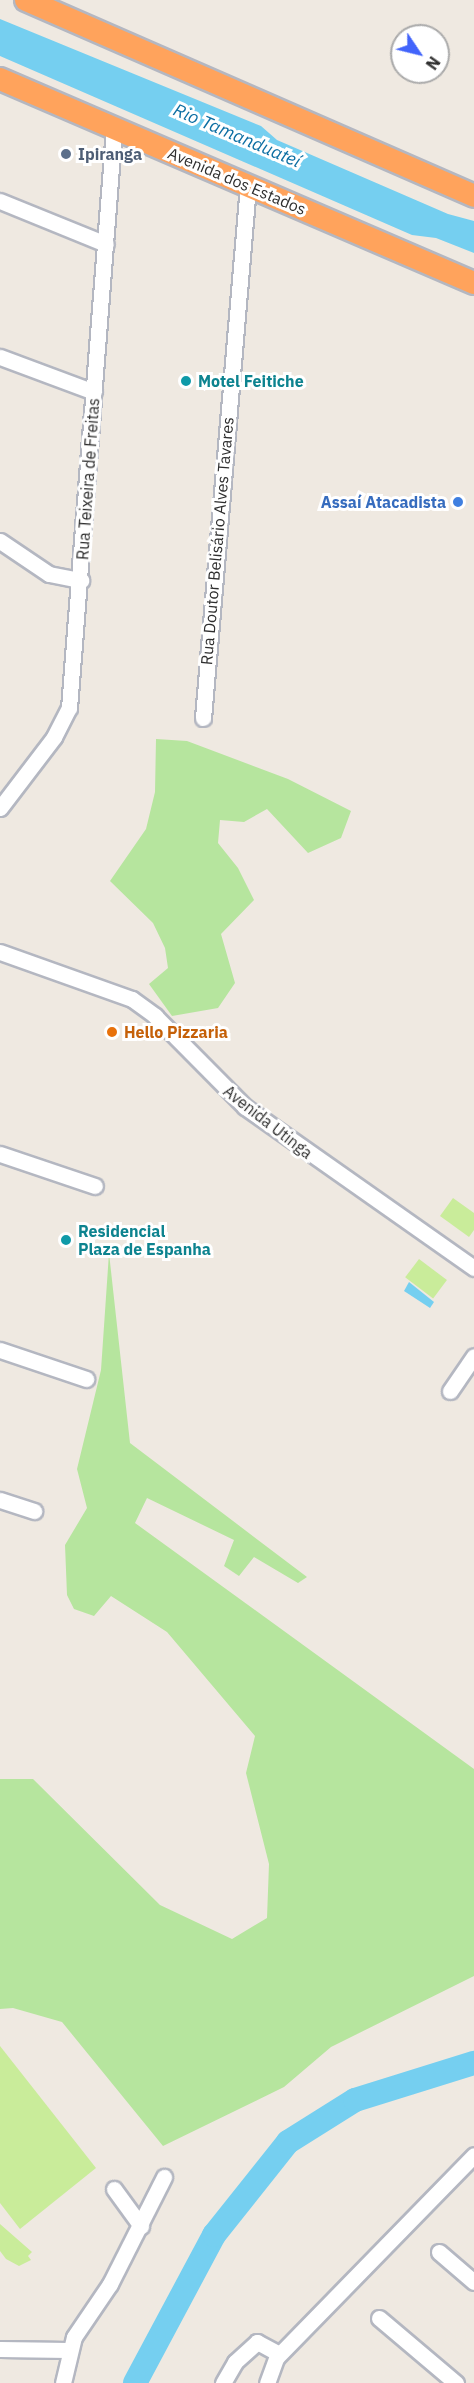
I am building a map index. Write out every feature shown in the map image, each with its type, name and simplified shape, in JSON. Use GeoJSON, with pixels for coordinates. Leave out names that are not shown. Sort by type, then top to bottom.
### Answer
{"type":"FeatureCollection","features":[{"type":"Feature","properties":{"kind":"highway"},"geometry":{"type":"LineString","coordinates":[[27,0],[474,196]]}},
{"type":"Feature","properties":{"kind":"highway","name":"Avenida dos Estados"},"geometry":{"type":"LineString","coordinates":[[0,78],[474,283]]}},
{"type":"Feature","properties":{"kind":"street","name":"Rua Teixeira de Freitas"},"geometry":{"type":"LineString","coordinates":[[0,808],[54,737],[69,708],[81,580],[114,128]]}},
{"type":"Feature","properties":{"kind":"street","name":"Rua Doutor Belisário Alves Tavares"},"geometry":{"type":"LineString","coordinates":[[203,718],[248,185]]}},
{"type":"Feature","properties":{"kind":"street"},"geometry":{"type":"LineString","coordinates":[[0,201],[106,244]]}},
{"type":"Feature","properties":{"kind":"street"},"geometry":{"type":"LineString","coordinates":[[0,357],[94,392]]}},
{"type":"Feature","properties":{"kind":"street"},"geometry":{"type":"LineString","coordinates":[[0,541],[49,574],[81,580]]}},
{"type":"Feature","properties":{"kind":"street","name":"Avenida Utinga"},"geometry":{"type":"LineString","coordinates":[[1,957],[132,999],[155,1016],[224,1089],[268,1125],[474,1268]]}},
{"type":"Feature","properties":{"kind":"street"},"geometry":{"type":"LineString","coordinates":[[0,1154],[95,1186]]}},
{"type":"Feature","properties":{"kind":"street"},"geometry":{"type":"LineString","coordinates":[[0,1350],[86,1379]]}},
{"type":"Feature","properties":{"kind":"street"},"geometry":{"type":"LineString","coordinates":[[450,1391],[474,1356]]}},
{"type":"Feature","properties":{"kind":"street"},"geometry":{"type":"LineString","coordinates":[[0,1500],[34,1511]]}},
{"type":"Feature","properties":{"kind":"street"},"geometry":{"type":"LineString","coordinates":[[277,2357],[474,2154]]}},
{"type":"Feature","properties":{"kind":"street"},"geometry":{"type":"LineString","coordinates":[[63,2383],[68,2350],[141,2226],[164,2177]]}},
{"type":"Feature","properties":{"kind":"street"},"geometry":{"type":"LineString","coordinates":[[114,2189],[141,2226]]}},
{"type":"Feature","properties":{"kind":"street"},"geometry":{"type":"LineString","coordinates":[[439,2252],[474,2282]]}},
{"type":"Feature","properties":{"kind":"street"},"geometry":{"type":"LineString","coordinates":[[379,2318],[456,2383]]}},
{"type":"Feature","properties":{"kind":"street"},"geometry":{"type":"LineString","coordinates":[[223,2383],[235,2362],[257,2342],[278,2352],[267,2383]]}},
{"type":"Feature","properties":{"kind":"street"},"geometry":{"type":"LineString","coordinates":[[0,2349],[68,2350]]}},
{"type":"Feature","properties":{"kind":"green space"},"geometry":{"type":"Polygon","coordinates":[[[156,739],[187,741],[288,779],[351,811],[341,838],[308,853],[267,809],[244,822],[220,820],[218,843],[238,868],[254,900],[221,934],[235,983],[218,1008],[172,1016],[149,984],[168,968],[165,948],[153,923],[110,881],[146,829],[155,792],[156,739]]]}},
{"type":"Feature","properties":{"kind":"green space"},"geometry":{"type":"Polygon","coordinates":[[[453,1198],[474,1213],[474,1230],[469,1237],[440,1216],[453,1198]]]}},
{"type":"Feature","properties":{"kind":"green space"},"geometry":{"type":"Polygon","coordinates":[[[109,1253],[130,1443],[307,1577],[298,1583],[254,1557],[239,1576],[224,1566],[234,1540],[147,1498],[135,1523],[474,1769],[474,1976],[331,2047],[284,2087],[163,2146],[62,2022],[13,2008],[0,2009],[0,1779],[33,1779],[160,1905],[232,1939],[267,1918],[269,1864],[246,1773],[255,1736],[167,1632],[111,1596],[94,1616],[74,1609],[67,1595],[65,1545],[87,1508],[77,1469],[101,1370],[109,1253]]]}},
{"type":"Feature","properties":{"kind":"green space"},"geometry":{"type":"Polygon","coordinates":[[[419,1259],[447,1280],[433,1298],[405,1277],[419,1259]]]}},
{"type":"Feature","properties":{"kind":"green space"},"geometry":{"type":"Polygon","coordinates":[[[0,2046],[96,2168],[20,2229],[0,2203],[0,2046]]]}},
{"type":"Feature","properties":{"kind":"green space"},"geometry":{"type":"Polygon","coordinates":[[[0,2224],[32,2252],[28,2256],[31,2260],[19,2266],[6,2259],[0,2251],[0,2224]]]}},
{"type":"Feature","properties":{"kind":"water","name":"Rio Tamanduateí"},"geometry":{"type":"Polygon","coordinates":[[[0,19],[261,126],[277,140],[448,214],[474,221],[474,253],[436,238],[412,235],[0,56],[0,19]]]}},
{"type":"Feature","properties":{"kind":"water"},"geometry":{"type":"Polygon","coordinates":[[[409,1282],[434,1302],[430,1308],[404,1291],[409,1282]]]}},
{"type":"Feature","properties":{"kind":"waterway"},"geometry":{"type":"LineString","coordinates":[[135,2383],[214,2235],[288,2142],[355,2100],[474,2063]]}},
{"type":"Feature","properties":{"kind":"place","name":"Ipiranga"},"geometry":{"type":"Point","coordinates":[66,154]}},
{"type":"Feature","properties":{"kind":"place","name":"Motel Feitiche"},"geometry":{"type":"Point","coordinates":[186,381]}},
{"type":"Feature","properties":{"kind":"place","name":"Assaí Atacadista"},"geometry":{"type":"Point","coordinates":[458,502]}},
{"type":"Feature","properties":{"kind":"place","name":"Hello Pizzaria"},"geometry":{"type":"Point","coordinates":[112,1032]}},
{"type":"Feature","properties":{"kind":"place","name":"Residencial Plaza de Espanha"},"geometry":{"type":"Point","coordinates":[66,1240]}}]}
